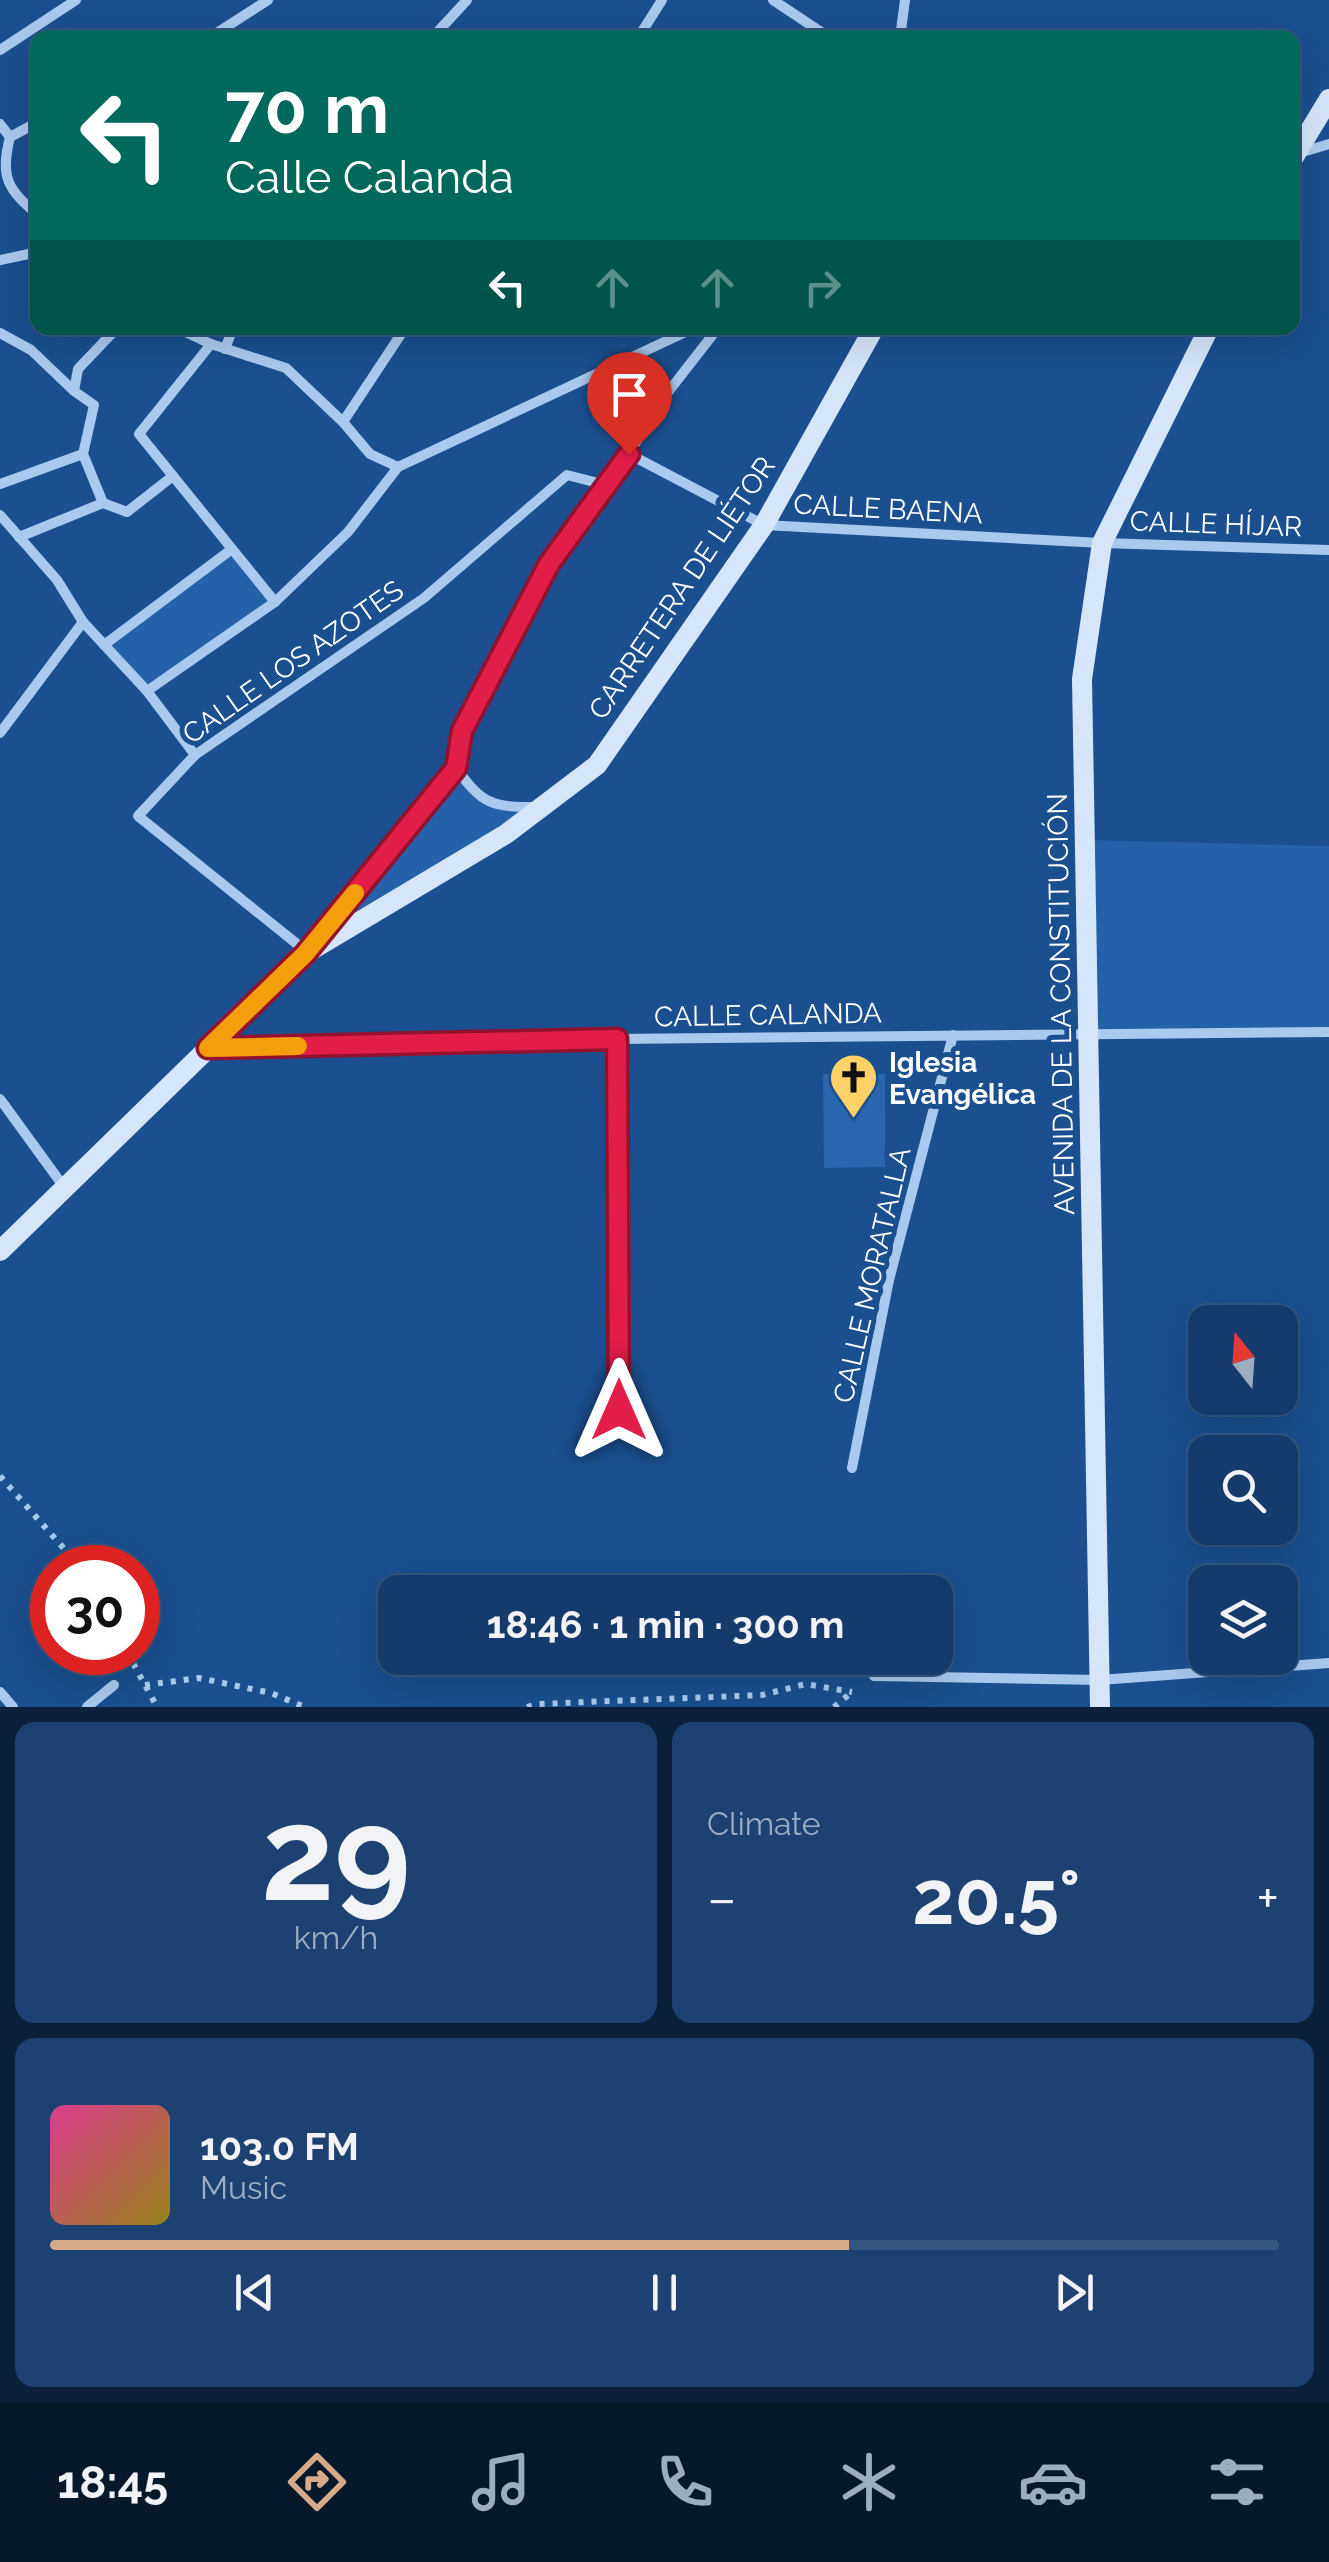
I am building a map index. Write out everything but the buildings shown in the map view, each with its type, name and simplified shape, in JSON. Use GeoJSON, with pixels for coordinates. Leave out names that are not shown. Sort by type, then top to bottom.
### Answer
{"type":"FeatureCollection","features":[{"type":"Feature","properties":{"kind":"street"},"geometry":{"type":"LineString","coordinates":[[30,30],[76,0]]}},
{"type":"Feature","properties":{"kind":"street"},"geometry":{"type":"LineString","coordinates":[[221,30],[268,0]]}},
{"type":"Feature","properties":{"kind":"street"},"geometry":{"type":"LineString","coordinates":[[439,30],[467,0]]}},
{"type":"Feature","properties":{"kind":"street"},"geometry":{"type":"LineString","coordinates":[[643,30],[662,0]]}},
{"type":"Feature","properties":{"kind":"street"},"geometry":{"type":"LineString","coordinates":[[901,30],[906,0]]}},
{"type":"Feature","properties":{"kind":"street"},"geometry":{"type":"LineString","coordinates":[[779,1],[819,30]]}},
{"type":"Feature","properties":{"kind":"street"},"geometry":{"type":"LineString","coordinates":[[0,50],[30,30]]}},
{"type":"Feature","properties":{"kind":"street"},"geometry":{"type":"LineString","coordinates":[[1300,146],[1329,99]]}},
{"type":"Feature","properties":{"kind":"street"},"geometry":{"type":"LineString","coordinates":[[0,124],[10,137]]}},
{"type":"Feature","properties":{"kind":"street"},"geometry":{"type":"LineString","coordinates":[[30,126],[10,137],[3,162],[13,195],[30,209]]}},
{"type":"Feature","properties":{"kind":"street"},"geometry":{"type":"LineString","coordinates":[[1300,154],[1329,144]]}},
{"type":"Feature","properties":{"kind":"street"},"geometry":{"type":"LineString","coordinates":[[0,260],[30,254]]}},
{"type":"Feature","properties":{"kind":"street"},"geometry":{"type":"LineString","coordinates":[[0,332],[31,350],[94,405],[84,454],[104,503]]}},
{"type":"Feature","properties":{"kind":"street"},"geometry":{"type":"LineString","coordinates":[[74,391],[78,369],[110,335]]}},
{"type":"Feature","properties":{"kind":"street"},"geometry":{"type":"LineString","coordinates":[[191,335],[286,368],[343,422],[370,454],[398,468]]}},
{"type":"Feature","properties":{"kind":"street"},"geometry":{"type":"LineString","coordinates":[[225,349],[230,335]]}},
{"type":"Feature","properties":{"kind":"street"},"geometry":{"type":"LineString","coordinates":[[343,422],[400,335]]}},
{"type":"Feature","properties":{"kind":"street"},"geometry":{"type":"LineString","coordinates":[[146,692],[274,602],[348,532],[398,468],[679,335]]}},
{"type":"Feature","properties":{"kind":"street","name":"CARRETERA DE LIÉTOR"},"geometry":{"type":"LineString","coordinates":[[0,1251],[305,954],[456,768],[462,731],[549,564],[629,454],[658,404],[712,335]]}},
{"type":"Feature","properties":{"kind":"street","name":"CARRETERA DE LIÉTOR"},"geometry":{"type":"LineString","coordinates":[[305,954],[506,834],[597,765],[764,524],[870,335]]}},
{"type":"Feature","properties":{"kind":"street","name":"AVENIDA DE LA CONSTITUCIÓN"},"geometry":{"type":"LineString","coordinates":[[1100,1707],[1082,678],[1102,544],[1206,335]]}},
{"type":"Feature","properties":{"kind":"street"},"geometry":{"type":"LineString","coordinates":[[211,344],[139,434],[274,602]]}},
{"type":"Feature","properties":{"kind":"street"},"geometry":{"type":"LineString","coordinates":[[0,484],[84,454]]}},
{"type":"Feature","properties":{"kind":"street","name":"CALLE BAENA"},"geometry":{"type":"LineString","coordinates":[[629,454],[764,524],[1102,544]]}},
{"type":"Feature","properties":{"kind":"street","name":"CALLE LOS AZOTES"},"geometry":{"type":"LineString","coordinates":[[305,954],[138,816],[195,755],[424,598],[567,475],[606,485]]}},
{"type":"Feature","properties":{"kind":"street"},"geometry":{"type":"LineString","coordinates":[[19,537],[104,503],[127,512],[172,476]]}},
{"type":"Feature","properties":{"kind":"street"},"geometry":{"type":"LineString","coordinates":[[0,515],[57,580],[83,622],[146,692],[195,755]]}},
{"type":"Feature","properties":{"kind":"street","name":"CALLE HÍJAR"},"geometry":{"type":"LineString","coordinates":[[1102,544],[1329,550]]}},
{"type":"Feature","properties":{"kind":"street"},"geometry":{"type":"LineString","coordinates":[[104,645],[232,549]]}},
{"type":"Feature","properties":{"kind":"street"},"geometry":{"type":"LineString","coordinates":[[0,733],[83,622]]}},
{"type":"Feature","properties":{"kind":"street"},"geometry":{"type":"LineString","coordinates":[[456,768],[475,793],[502,808],[543,807]]}},
{"type":"Feature","properties":{"kind":"street","name":"CALLE CALANDA"},"geometry":{"type":"LineString","coordinates":[[208,1048],[617,1039],[1329,1032]]}},
{"type":"Feature","properties":{"kind":"street","name":"CALLE MORATALLA"},"geometry":{"type":"LineString","coordinates":[[852,1468],[890,1280],[952,1035]]}},
{"type":"Feature","properties":{"kind":"street"},"geometry":{"type":"LineString","coordinates":[[617,1039],[619,1410]]}},
{"type":"Feature","properties":{"kind":"street"},"geometry":{"type":"LineString","coordinates":[[0,1099],[65,1188]]}},
{"type":"Feature","properties":{"kind":"street"},"geometry":{"type":"LineString","coordinates":[[874,1676],[1100,1680],[1329,1663]]}},
{"type":"Feature","properties":{"kind":"street"},"geometry":{"type":"LineString","coordinates":[[86,1707],[114,1684]]}},
{"type":"Feature","properties":{"kind":"street"},"geometry":{"type":"LineString","coordinates":[[0,1692],[12,1707]]}},
{"type":"Feature","properties":{"kind":"path"},"geometry":{"type":"LineString","coordinates":[[0,1476],[61,1545]]}},
{"type":"Feature","properties":{"kind":"path"},"geometry":{"type":"LineString","coordinates":[[140,1675],[157,1707]]}},
{"type":"Feature","properties":{"kind":"path"},"geometry":{"type":"LineString","coordinates":[[834,1707],[874,1676]]}},
{"type":"Feature","properties":{"kind":"path"},"geometry":{"type":"LineString","coordinates":[[145,1685],[199,1678],[271,1692],[305,1707]]}},
{"type":"Feature","properties":{"kind":"path"},"geometry":{"type":"LineString","coordinates":[[526,1707],[762,1695],[806,1684],[852,1692]]}},
{"type":"Feature","properties":{"kind":"shaded area"},"geometry":{"type":"Polygon","coordinates":[[[232,549],[275,602],[147,691],[104,645],[232,549]]]}},
{"type":"Feature","properties":{"kind":"shaded area"},"geometry":{"type":"Polygon","coordinates":[[[456,768],[501,807],[543,807],[305,954],[456,768]]]}},
{"type":"Feature","properties":{"kind":"shaded area"},"geometry":{"type":"Polygon","coordinates":[[[1085,840],[1329,846],[1329,1032],[1089,1033],[1085,840]]]}},
{"type":"Feature","properties":{"kind":"slow traffic"},"geometry":{"type":"LineString","coordinates":[[298,1046],[208,1048],[305,954],[355,893]]}},
{"type":"Feature","properties":{"kind":"place","name":"Iglesia Evangélica"},"geometry":{"type":"Point","coordinates":[854,1120]}},
{"type":"Feature","properties":{"kind":"route"},"geometry":{"type":"LineString","coordinates":[[619,1410],[617,1039],[208,1048],[305,954],[456,768],[462,731],[549,564],[629,454]]}}]}
